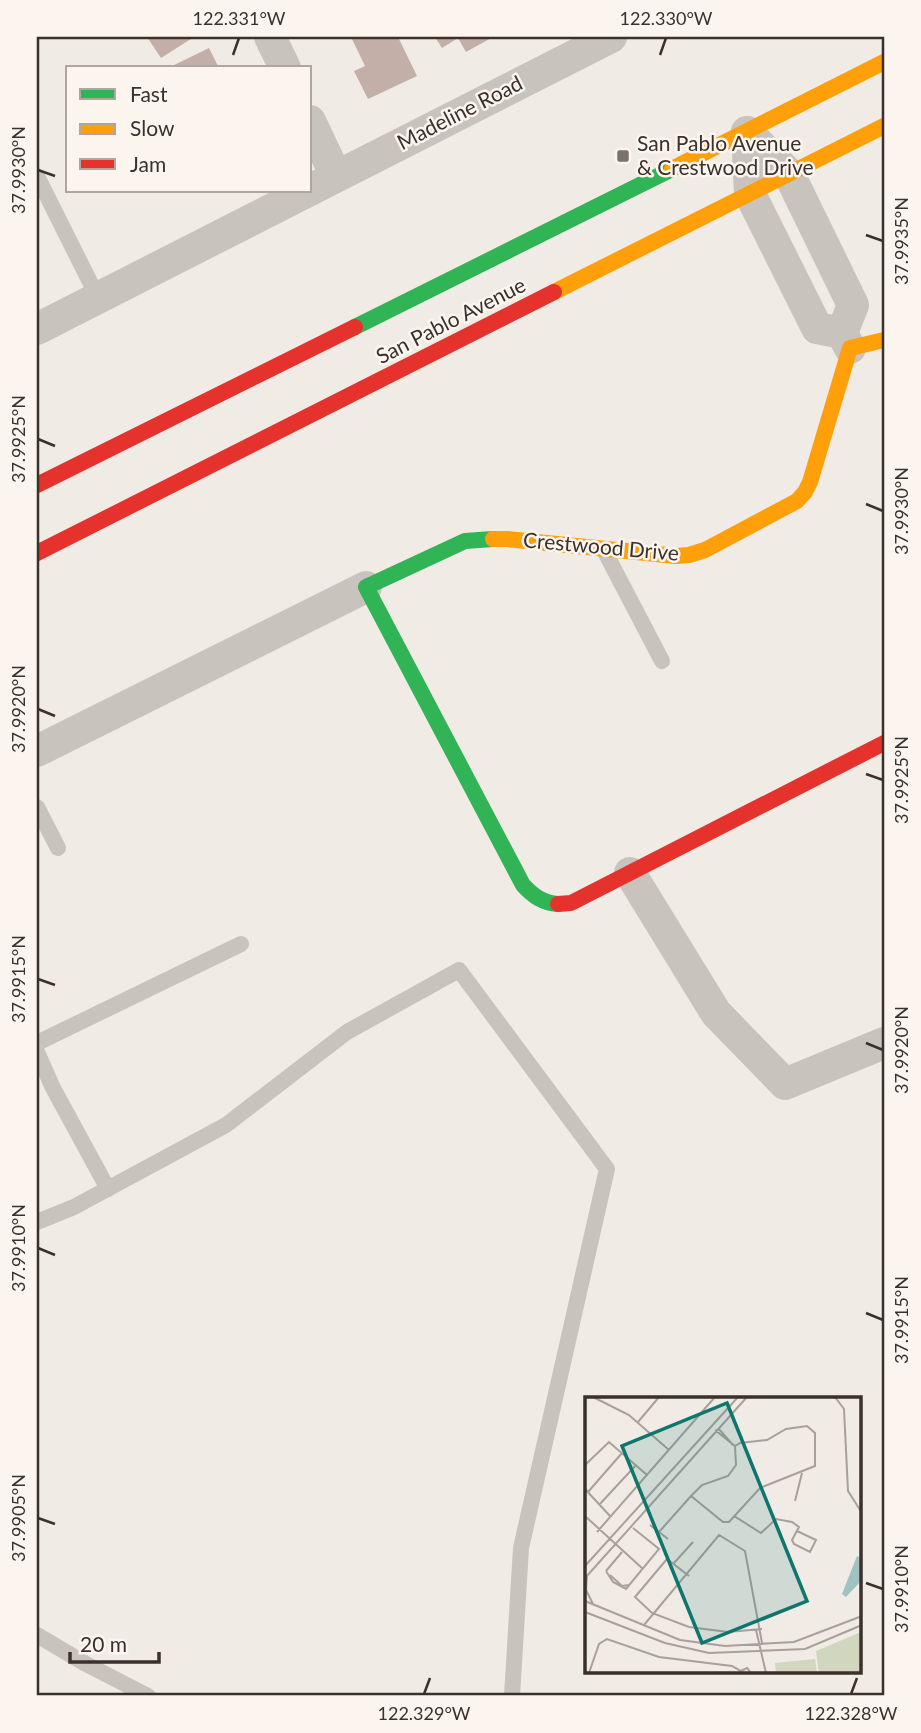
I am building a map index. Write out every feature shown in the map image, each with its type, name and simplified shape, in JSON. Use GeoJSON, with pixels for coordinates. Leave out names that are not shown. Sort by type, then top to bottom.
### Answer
{"type":"FeatureCollection","features":[{"type":"Feature","properties":{"kind":"main road","name":"San Pablo Avenue"},"geometry":{"type":"LineString","coordinates":[[37,485],[884,62]]}},
{"type":"Feature","properties":{"kind":"main road","name":"San Pablo Avenue"},"geometry":{"type":"LineString","coordinates":[[37,553],[884,126]]}},
{"type":"Feature","properties":{"kind":"main road"},"geometry":{"type":"LineString","coordinates":[[846,341],[884,340]]}},
{"type":"Feature","properties":{"kind":"main road","name":"Crestwood Drive"},"geometry":{"type":"LineString","coordinates":[[366,587],[465,541],[483,539],[676,555],[705,551],[796,501],[805,492],[846,341]]}},
{"type":"Feature","properties":{"kind":"main road"},"geometry":{"type":"LineString","coordinates":[[366,587],[523,885],[534,897],[545,903],[571,903],[884,743]]}},
{"type":"Feature","properties":{"kind":"street"},"geometry":{"type":"LineString","coordinates":[[270,37],[284,66]]}},
{"type":"Feature","properties":{"kind":"street","name":"Madeline Road"},"geometry":{"type":"LineString","coordinates":[[318,186],[611,37]]}},
{"type":"Feature","properties":{"kind":"street"},"geometry":{"type":"LineString","coordinates":[[747,132],[750,194],[817,328],[846,341]]}},
{"type":"Feature","properties":{"kind":"street","name":"Crestwood Drive"},"geometry":{"type":"LineString","coordinates":[[747,132],[789,174],[853,305],[846,341]]}},
{"type":"Feature","properties":{"kind":"street"},"geometry":{"type":"LineString","coordinates":[[312,137],[318,186]]}},
{"type":"Feature","properties":{"kind":"street","name":"Madeline Road"},"geometry":{"type":"LineString","coordinates":[[37,329],[306,192]]}},
{"type":"Feature","properties":{"kind":"street","name":"Crestwood Drive"},"geometry":{"type":"LineString","coordinates":[[37,751],[366,587]]}},
{"type":"Feature","properties":{"kind":"street"},"geometry":{"type":"LineString","coordinates":[[630,873],[716,1013],[785,1084],[884,1043]]}},
{"type":"Feature","properties":{"kind":"lane"},"geometry":{"type":"LineString","coordinates":[[38,183],[98,298]]}},
{"type":"Feature","properties":{"kind":"lane"},"geometry":{"type":"LineString","coordinates":[[603,548],[662,661]]}},
{"type":"Feature","properties":{"kind":"lane"},"geometry":{"type":"LineString","coordinates":[[37,807],[58,848]]}},
{"type":"Feature","properties":{"kind":"lane"},"geometry":{"type":"LineString","coordinates":[[37,1043],[241,944]]}},
{"type":"Feature","properties":{"kind":"lane"},"geometry":{"type":"LineString","coordinates":[[37,1222],[75,1207],[226,1125],[347,1032],[459,970],[607,1170],[521,1548],[512,1696]]}},
{"type":"Feature","properties":{"kind":"lane"},"geometry":{"type":"LineString","coordinates":[[37,1052],[53,1088],[108,1189]]}},
{"type":"Feature","properties":{"kind":"lane"},"geometry":{"type":"LineString","coordinates":[[37,1634],[86,1664],[148,1696]]}},
{"type":"Feature","properties":{"kind":"building"},"geometry":{"type":"Polygon","coordinates":[[[147,37],[194,37],[161,58],[147,37]]]}},
{"type":"Feature","properties":{"kind":"building"},"geometry":{"type":"Polygon","coordinates":[[[351,37],[398,37],[417,76],[368,99],[354,71],[365,66],[351,37]]]}},
{"type":"Feature","properties":{"kind":"building"},"geometry":{"type":"Polygon","coordinates":[[[435,37],[493,37],[466,52],[458,38],[442,48],[435,37]]]}},
{"type":"Feature","properties":{"kind":"building"},"geometry":{"type":"Polygon","coordinates":[[[209,48],[218,66],[172,66],[209,48]]]}},
{"type":"Feature","properties":{"kind":"traffic: fast"},"geometry":{"type":"LineString","coordinates":[[355,327],[672,169]]}},
{"type":"Feature","properties":{"kind":"traffic: fast"},"geometry":{"type":"LineString","coordinates":[[493,539],[465,541],[366,587],[523,885],[539,898],[558,904]]}},
{"type":"Feature","properties":{"kind":"traffic: slow"},"geometry":{"type":"LineString","coordinates":[[672,169],[884,62]]}},
{"type":"Feature","properties":{"kind":"traffic: slow"},"geometry":{"type":"LineString","coordinates":[[554,292],[884,126]]}},
{"type":"Feature","properties":{"kind":"traffic: slow"},"geometry":{"type":"LineString","coordinates":[[493,539],[676,556],[705,550],[797,501],[805,492],[850,348],[884,340]]}},
{"type":"Feature","properties":{"kind":"traffic: jam"},"geometry":{"type":"LineString","coordinates":[[37,553],[554,292]]}},
{"type":"Feature","properties":{"kind":"traffic: jam"},"geometry":{"type":"LineString","coordinates":[[37,485],[355,327]]}},
{"type":"Feature","properties":{"kind":"traffic: jam"},"geometry":{"type":"LineString","coordinates":[[558,904],[571,903],[884,743]]}},
{"type":"Feature","properties":{"kind":"place","name":"San Pablo Avenue & Crestwood Drive"},"geometry":{"type":"Point","coordinates":[623,156]}}]}
